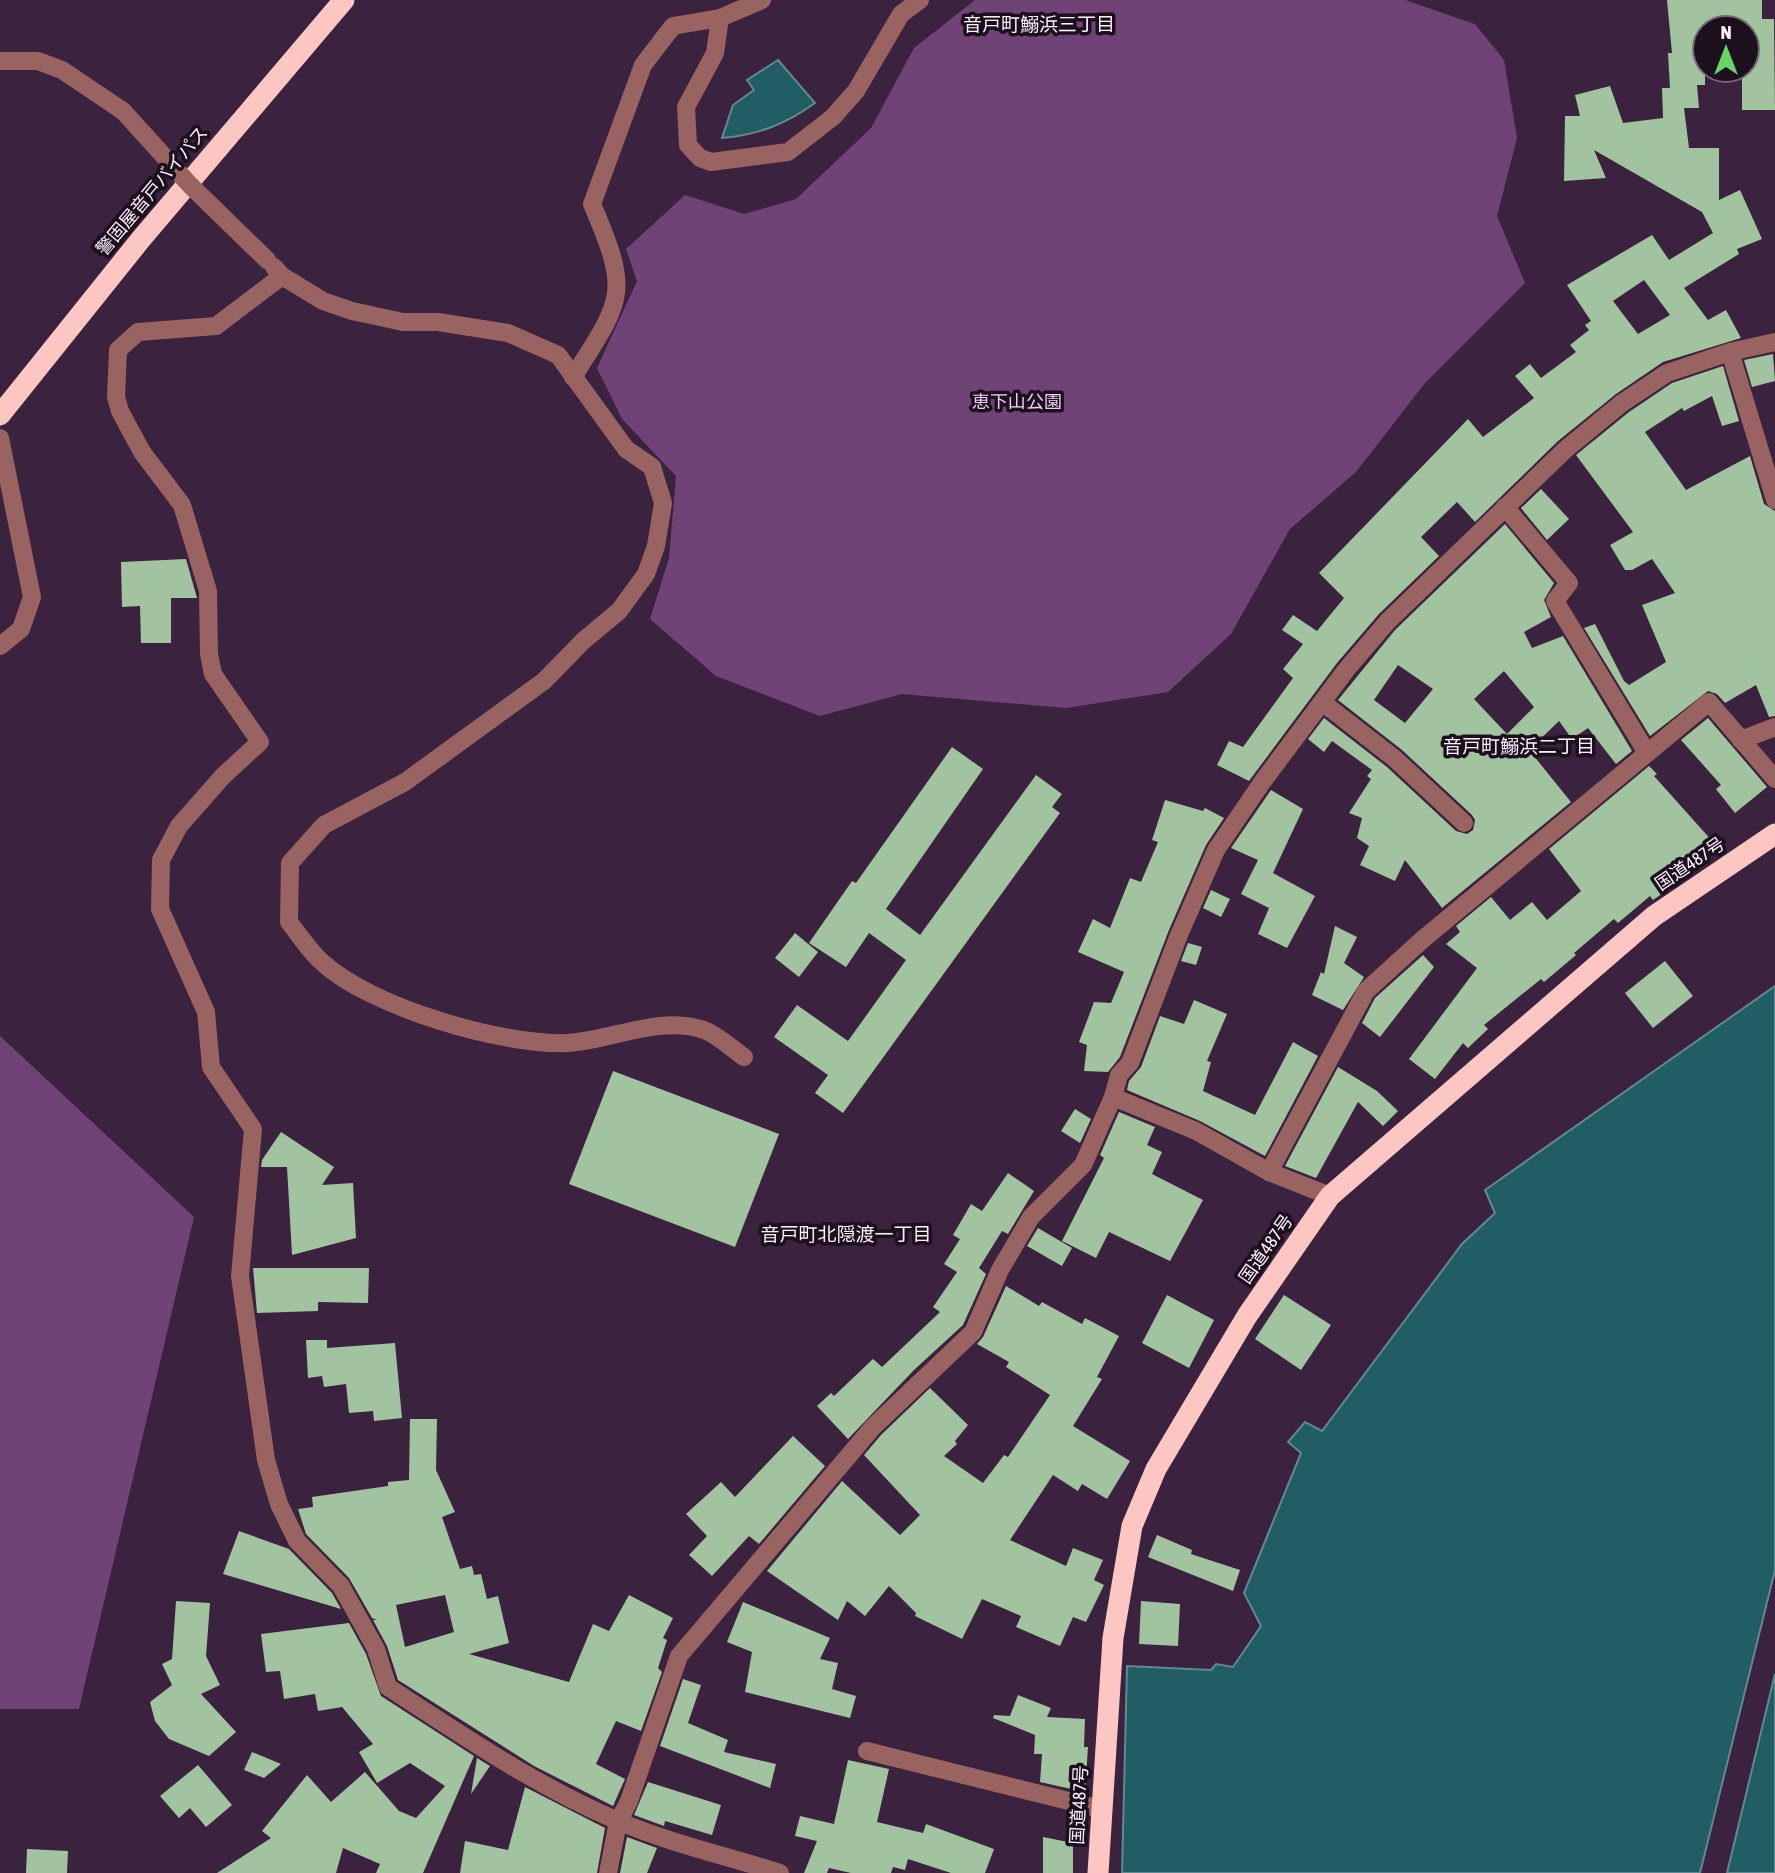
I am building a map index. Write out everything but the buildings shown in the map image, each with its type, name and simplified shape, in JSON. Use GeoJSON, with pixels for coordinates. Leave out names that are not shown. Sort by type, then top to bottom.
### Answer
{"type":"FeatureCollection","features":[{"type":"Feature","properties":{"kind":"highway","name":"警固屋音戸バイパス"},"geometry":{"type":"LineString","coordinates":[[0,415],[141,239],[344,0]]}},
{"type":"Feature","properties":{"kind":"highway","name":"国道487号"},"geometry":{"type":"LineString","coordinates":[[1098,1873],[1113,1638],[1132,1526],[1156,1469],[1247,1315],[1330,1196],[1654,916],[1775,834]]}},
{"type":"Feature","properties":{"kind":"street"},"geometry":{"type":"LineString","coordinates":[[573,377],[610,319],[618,290],[613,253],[592,204],[643,65],[674,26],[720,18],[762,0]]}},
{"type":"Feature","properties":{"kind":"street"},"geometry":{"type":"LineString","coordinates":[[720,18],[715,53],[686,107],[688,145],[700,158],[710,162],[788,152],[833,117],[856,90],[901,14],[920,0]]}},
{"type":"Feature","properties":{"kind":"street"},"geometry":{"type":"LineString","coordinates":[[0,61],[38,61],[61,70],[123,111],[190,185],[282,276],[323,301],[352,311],[403,322],[438,322],[508,333],[558,355],[626,449],[652,467],[663,503],[656,545],[646,574],[620,611],[583,641],[544,681],[405,782],[324,825],[290,863],[289,922],[323,964],[368,992],[418,1013],[510,1039],[568,1043],[674,1024],[706,1030],[744,1057]]}},
{"type":"Feature","properties":{"kind":"street"},"geometry":{"type":"LineString","coordinates":[[282,276],[216,326],[138,332],[118,349],[116,397],[142,452],[182,505],[208,591],[209,654],[214,674],[260,742],[223,776],[179,826],[161,860],[160,909],[206,1012],[211,1067],[253,1129],[240,1276],[266,1460],[279,1504],[298,1541],[341,1586],[376,1649],[388,1688],[498,1759],[618,1822],[780,1873]]}},
{"type":"Feature","properties":{"kind":"street"},"geometry":{"type":"LineString","coordinates":[[608,1873],[618,1822],[629,1801],[679,1656],[873,1427],[973,1332],[1000,1270],[1031,1217],[1083,1165],[1113,1097],[1119,1074],[1130,1063],[1179,935],[1216,850],[1322,702],[1387,622],[1566,449],[1622,403],[1667,373],[1730,352],[1775,342]]}},
{"type":"Feature","properties":{"kind":"street"},"geometry":{"type":"LineString","coordinates":[[1730,352],[1775,500]]}},
{"type":"Feature","properties":{"kind":"street"},"geometry":{"type":"LineString","coordinates":[[0,438],[32,597],[21,629],[0,646]]}},
{"type":"Feature","properties":{"kind":"street"},"geometry":{"type":"LineString","coordinates":[[1505,507],[1569,583],[1555,601],[1647,753]]}},
{"type":"Feature","properties":{"kind":"street"},"geometry":{"type":"LineString","coordinates":[[1322,702],[1394,758],[1464,823]]}},
{"type":"Feature","properties":{"kind":"street"},"geometry":{"type":"LineString","coordinates":[[1269,1171],[1366,992],[1422,940],[1709,702],[1775,779]]}},
{"type":"Feature","properties":{"kind":"street"},"geometry":{"type":"LineString","coordinates":[[1741,740],[1775,726]]}},
{"type":"Feature","properties":{"kind":"street"},"geometry":{"type":"LineString","coordinates":[[1113,1097],[1196,1131],[1269,1171],[1330,1196]]}},
{"type":"Feature","properties":{"kind":"street"},"geometry":{"type":"LineString","coordinates":[[867,1751],[1101,1809]]}},
{"type":"Feature","properties":{"kind":"green space","name":"恵下山公園"},"geometry":{"type":"Polygon","coordinates":[[[975,0],[1405,0],[1475,24],[1504,60],[1517,138],[1497,216],[1525,283],[1425,383],[1356,472],[1290,529],[1231,634],[1168,692],[1066,708],[902,694],[820,716],[716,676],[650,619],[669,558],[676,476],[622,419],[597,368],[637,281],[626,249],[685,195],[744,214],[796,199],[871,128],[914,48],[975,0]]]}},
{"type":"Feature","properties":{"kind":"green space"},"geometry":{"type":"Polygon","coordinates":[[[0,1036],[194,1217],[79,1709],[0,1709],[0,1036]]]}},
{"type":"Feature","properties":{"kind":"shaded area"},"geometry":{"type":"Polygon","coordinates":[[[778,60],[815,103],[771,127],[722,138],[733,105],[754,90],[747,80],[778,60]]]}},
{"type":"Feature","properties":{"kind":"shaded area"},"geometry":{"type":"Polygon","coordinates":[[[1775,986],[1775,1570],[1700,1873],[1122,1873],[1127,1666],[1211,1670],[1216,1664],[1233,1667],[1261,1626],[1244,1593],[1301,1453],[1288,1442],[1305,1422],[1322,1431],[1462,1244],[1495,1213],[1485,1190],[1775,986]]]}},
{"type":"Feature","properties":{"kind":"shaded area"},"geometry":{"type":"Polygon","coordinates":[[[1775,1674],[1775,1873],[1727,1873],[1775,1674]]]}},
{"type":"Feature","properties":{"kind":"district","name":"音戸町鰯浜三丁目"},"geometry":{"type":"Point","coordinates":[1039,24]}},
{"type":"Feature","properties":{"kind":"district","name":"音戸町鰯浜二丁目"},"geometry":{"type":"Point","coordinates":[1519,746]}},
{"type":"Feature","properties":{"kind":"district","name":"音戸町北隠渡一丁目"},"geometry":{"type":"Point","coordinates":[846,1234]}}]}
